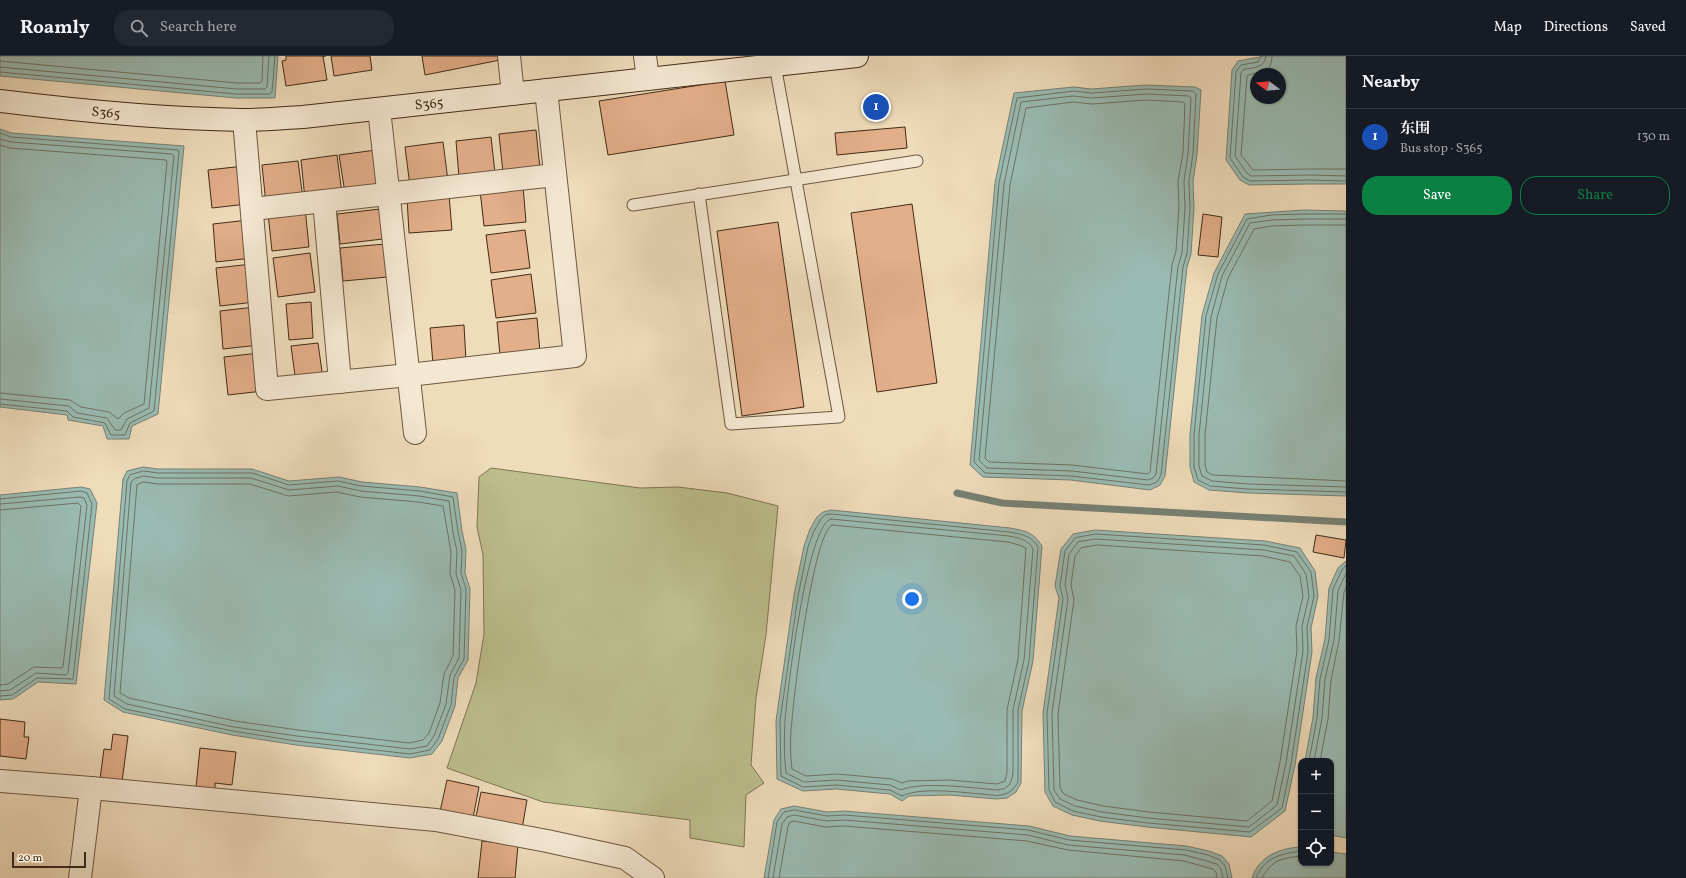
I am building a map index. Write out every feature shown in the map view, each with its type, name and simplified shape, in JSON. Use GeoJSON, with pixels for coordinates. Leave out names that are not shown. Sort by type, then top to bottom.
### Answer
{"type":"FeatureCollection","features":[{"type":"Feature","properties":{"kind":"street"},"geometry":{"type":"LineString","coordinates":[[509,56],[513,94]]}},
{"type":"Feature","properties":{"kind":"street"},"geometry":{"type":"LineString","coordinates":[[646,56],[648,79]]}},
{"type":"Feature","properties":{"kind":"street","name":"S365"},"geometry":{"type":"LineString","coordinates":[[0,101],[146,116],[244,120],[304,117],[857,56]]}},
{"type":"Feature","properties":{"kind":"street"},"geometry":{"type":"LineString","coordinates":[[244,120],[253,209],[267,389],[340,382],[575,356],[546,90]]}},
{"type":"Feature","properties":{"kind":"street"},"geometry":{"type":"LineString","coordinates":[[380,109],[415,433]]}},
{"type":"Feature","properties":{"kind":"street"},"geometry":{"type":"LineString","coordinates":[[253,209],[555,175]]}},
{"type":"Feature","properties":{"kind":"street"},"geometry":{"type":"LineString","coordinates":[[324,201],[340,382]]}},
{"type":"Feature","properties":{"kind":"street"},"geometry":{"type":"LineString","coordinates":[[0,781],[436,820],[547,841],[625,858],[653,878]]}},
{"type":"Feature","properties":{"kind":"street"},"geometry":{"type":"LineString","coordinates":[[80,878],[91,788]]}},
{"type":"Feature","properties":{"kind":"lane"},"geometry":{"type":"LineString","coordinates":[[700,194],[731,424],[839,417],[775,65]]}},
{"type":"Feature","properties":{"kind":"lane"},"geometry":{"type":"LineString","coordinates":[[633,205],[917,160]]}},
{"type":"Feature","properties":{"kind":"green space"},"geometry":{"type":"Polygon","coordinates":[[[491,468],[640,488],[678,487],[727,493],[778,506],[766,635],[756,698],[751,765],[764,783],[746,795],[744,847],[690,838],[690,820],[543,802],[447,768],[476,683],[484,634],[483,555],[477,527],[479,477],[491,468]]]}},
{"type":"Feature","properties":{"kind":"water"},"geometry":{"type":"Polygon","coordinates":[[[0,56],[278,56],[275,98],[236,98],[0,76],[0,56]]]}},
{"type":"Feature","properties":{"kind":"water"},"geometry":{"type":"Polygon","coordinates":[[[1265,56],[1346,56],[1346,184],[1249,185],[1240,180],[1226,160],[1232,70],[1238,61],[1265,56]]]}},
{"type":"Feature","properties":{"kind":"water"},"geometry":{"type":"Polygon","coordinates":[[[1146,85],[1195,87],[1201,90],[1197,155],[1193,181],[1194,208],[1191,254],[1187,267],[1165,476],[1160,485],[1150,490],[1071,480],[983,477],[970,465],[995,183],[1014,93],[1074,87],[1091,89],[1146,85]]]}},
{"type":"Feature","properties":{"kind":"water"},"geometry":{"type":"Polygon","coordinates":[[[0,129],[11,133],[184,146],[158,414],[132,426],[129,439],[107,439],[103,426],[68,420],[67,415],[0,407],[0,129]]]}},
{"type":"Feature","properties":{"kind":"water"},"geometry":{"type":"Polygon","coordinates":[[[1304,210],[1346,211],[1346,496],[1248,493],[1209,490],[1194,482],[1190,467],[1190,435],[1202,315],[1214,273],[1245,214],[1304,210]]]}},
{"type":"Feature","properties":{"kind":"water"},"geometry":{"type":"Polygon","coordinates":[[[143,467],[158,469],[252,469],[289,481],[339,477],[362,482],[420,487],[457,493],[466,550],[465,573],[470,589],[468,660],[458,678],[455,706],[442,741],[432,754],[410,758],[296,745],[232,735],[123,712],[104,700],[123,479],[127,471],[143,467]]]}},
{"type":"Feature","properties":{"kind":"water"},"geometry":{"type":"Polygon","coordinates":[[[81,487],[90,489],[97,503],[76,684],[38,682],[13,699],[0,700],[0,495],[81,487]]]}},
{"type":"Feature","properties":{"kind":"water"},"geometry":{"type":"Polygon","coordinates":[[[831,510],[1010,528],[1029,533],[1039,541],[1042,546],[1033,661],[1022,711],[1021,783],[1016,792],[1007,798],[997,799],[949,795],[909,796],[902,801],[890,794],[836,789],[803,791],[777,779],[776,721],[794,595],[804,546],[810,529],[817,517],[823,512],[831,510]]]}},
{"type":"Feature","properties":{"kind":"water"},"geometry":{"type":"Polygon","coordinates":[[[1095,530],[1265,541],[1300,548],[1315,571],[1318,596],[1311,628],[1312,652],[1295,765],[1285,811],[1251,837],[1147,827],[1100,821],[1072,815],[1053,806],[1045,792],[1043,713],[1059,598],[1055,586],[1061,549],[1073,534],[1095,530]]]}},
{"type":"Feature","properties":{"kind":"water"},"geometry":{"type":"Polygon","coordinates":[[[1346,561],[1346,838],[1334,836],[1334,758],[1306,758],[1313,717],[1316,678],[1325,639],[1329,588],[1338,568],[1346,561]]]}},
{"type":"Feature","properties":{"kind":"water"},"geometry":{"type":"Polygon","coordinates":[[[794,806],[827,812],[844,811],[1029,826],[1070,836],[1186,846],[1209,851],[1222,856],[1229,864],[1232,878],[764,878],[774,820],[781,809],[794,806]]]}},
{"type":"Feature","properties":{"kind":"water"},"geometry":{"type":"Polygon","coordinates":[[[1298,847],[1298,866],[1334,866],[1334,852],[1346,854],[1346,878],[1252,878],[1255,870],[1265,859],[1278,851],[1298,847]]]}},
{"type":"Feature","properties":{"kind":"building"},"geometry":{"type":"Polygon","coordinates":[[[286,56],[323,56],[327,80],[286,86],[282,61],[286,60],[286,56]]]}},
{"type":"Feature","properties":{"kind":"building"},"geometry":{"type":"Polygon","coordinates":[[[331,56],[370,56],[372,70],[334,76],[331,56]]]}},
{"type":"Feature","properties":{"kind":"building"},"geometry":{"type":"Polygon","coordinates":[[[422,56],[499,56],[500,60],[425,75],[422,56]]]}},
{"type":"Feature","properties":{"kind":"building"},"geometry":{"type":"Polygon","coordinates":[[[725,81],[734,135],[608,155],[599,101],[725,81]]]}},
{"type":"Feature","properties":{"kind":"building"},"geometry":{"type":"Polygon","coordinates":[[[905,127],[907,148],[837,155],[835,133],[905,127]]]}},
{"type":"Feature","properties":{"kind":"building"},"geometry":{"type":"Polygon","coordinates":[[[536,130],[540,169],[503,173],[499,134],[536,130]]]}},
{"type":"Feature","properties":{"kind":"building"},"geometry":{"type":"Polygon","coordinates":[[[491,137],[495,173],[459,177],[456,141],[491,137]]]}},
{"type":"Feature","properties":{"kind":"building"},"geometry":{"type":"Polygon","coordinates":[[[443,142],[448,181],[410,186],[405,147],[443,142]]]}},
{"type":"Feature","properties":{"kind":"building"},"geometry":{"type":"Polygon","coordinates":[[[376,150],[382,188],[345,193],[339,155],[376,150]]]}},
{"type":"Feature","properties":{"kind":"building"},"geometry":{"type":"Polygon","coordinates":[[[337,155],[342,194],[305,199],[301,160],[337,155]]]}},
{"type":"Feature","properties":{"kind":"building"},"geometry":{"type":"Polygon","coordinates":[[[298,161],[303,199],[266,204],[262,165],[298,161]]]}},
{"type":"Feature","properties":{"kind":"building"},"geometry":{"type":"Polygon","coordinates":[[[244,166],[247,204],[212,208],[208,170],[244,166]]]}},
{"type":"Feature","properties":{"kind":"building"},"geometry":{"type":"Polygon","coordinates":[[[523,186],[526,222],[484,226],[480,190],[523,186]]]}},
{"type":"Feature","properties":{"kind":"building"},"geometry":{"type":"Polygon","coordinates":[[[449,195],[452,230],[409,233],[407,198],[449,195]]]}},
{"type":"Feature","properties":{"kind":"building"},"geometry":{"type":"Polygon","coordinates":[[[912,204],[937,383],[877,392],[851,213],[912,204]]]}},
{"type":"Feature","properties":{"kind":"building"},"geometry":{"type":"Polygon","coordinates":[[[305,208],[309,247],[272,251],[268,213],[305,208]]]}},
{"type":"Feature","properties":{"kind":"building"},"geometry":{"type":"Polygon","coordinates":[[[380,209],[383,239],[340,244],[337,214],[380,209]]]}},
{"type":"Feature","properties":{"kind":"building"},"geometry":{"type":"Polygon","coordinates":[[[1203,214],[1222,217],[1218,257],[1198,255],[1203,214]]]}},
{"type":"Feature","properties":{"kind":"building"},"geometry":{"type":"Polygon","coordinates":[[[248,220],[252,258],[216,262],[213,224],[248,220]]]}},
{"type":"Feature","properties":{"kind":"building"},"geometry":{"type":"Polygon","coordinates":[[[778,222],[804,407],[742,416],[717,231],[778,222]]]}},
{"type":"Feature","properties":{"kind":"building"},"geometry":{"type":"Polygon","coordinates":[[[525,230],[530,268],[491,273],[486,235],[525,230]]]}},
{"type":"Feature","properties":{"kind":"building"},"geometry":{"type":"Polygon","coordinates":[[[385,244],[388,277],[343,281],[340,248],[385,244]]]}},
{"type":"Feature","properties":{"kind":"building"},"geometry":{"type":"Polygon","coordinates":[[[310,253],[315,292],[278,297],[273,258],[310,253]]]}},
{"type":"Feature","properties":{"kind":"building"},"geometry":{"type":"Polygon","coordinates":[[[252,264],[255,302],[220,306],[216,268],[252,264]]]}},
{"type":"Feature","properties":{"kind":"building"},"geometry":{"type":"Polygon","coordinates":[[[531,274],[536,313],[496,318],[491,280],[531,274]]]}},
{"type":"Feature","properties":{"kind":"building"},"geometry":{"type":"Polygon","coordinates":[[[311,302],[313,338],[289,340],[286,304],[311,302]]]}},
{"type":"Feature","properties":{"kind":"building"},"geometry":{"type":"Polygon","coordinates":[[[255,307],[259,345],[223,349],[220,311],[255,307]]]}},
{"type":"Feature","properties":{"kind":"building"},"geometry":{"type":"Polygon","coordinates":[[[537,318],[540,352],[500,356],[497,322],[537,318]]]}},
{"type":"Feature","properties":{"kind":"building"},"geometry":{"type":"Polygon","coordinates":[[[464,325],[466,361],[433,364],[430,328],[464,325]]]}},
{"type":"Feature","properties":{"kind":"building"},"geometry":{"type":"Polygon","coordinates":[[[318,343],[323,379],[296,383],[291,346],[318,343]]]}},
{"type":"Feature","properties":{"kind":"building"},"geometry":{"type":"Polygon","coordinates":[[[259,353],[263,391],[228,395],[224,357],[259,353]]]}},
{"type":"Feature","properties":{"kind":"building"},"geometry":{"type":"Polygon","coordinates":[[[1316,535],[1346,540],[1344,558],[1313,552],[1316,535]]]}},
{"type":"Feature","properties":{"kind":"building"},"geometry":{"type":"Polygon","coordinates":[[[0,719],[25,722],[24,737],[29,737],[26,759],[0,756],[0,719]]]}},
{"type":"Feature","properties":{"kind":"building"},"geometry":{"type":"Polygon","coordinates":[[[113,734],[128,736],[122,782],[100,779],[104,749],[111,750],[113,734]]]}},
{"type":"Feature","properties":{"kind":"building"},"geometry":{"type":"Polygon","coordinates":[[[200,748],[236,752],[232,785],[215,783],[215,790],[196,788],[200,748]]]}},
{"type":"Feature","properties":{"kind":"building"},"geometry":{"type":"Polygon","coordinates":[[[447,780],[479,787],[472,823],[439,816],[447,780]]]}},
{"type":"Feature","properties":{"kind":"building"},"geometry":{"type":"Polygon","coordinates":[[[481,792],[527,800],[522,829],[475,821],[481,792]]]}},
{"type":"Feature","properties":{"kind":"building"},"geometry":{"type":"Polygon","coordinates":[[[482,841],[518,845],[515,878],[478,878],[482,841]]]}},
{"type":"Feature","properties":{"kind":"waterway"},"geometry":{"type":"LineString","coordinates":[[957,493],[1002,503],[1346,522]]}},
{"type":"Feature","properties":{"kind":"place","name":"东围"},"geometry":{"type":"Point","coordinates":[876,107]}}]}
